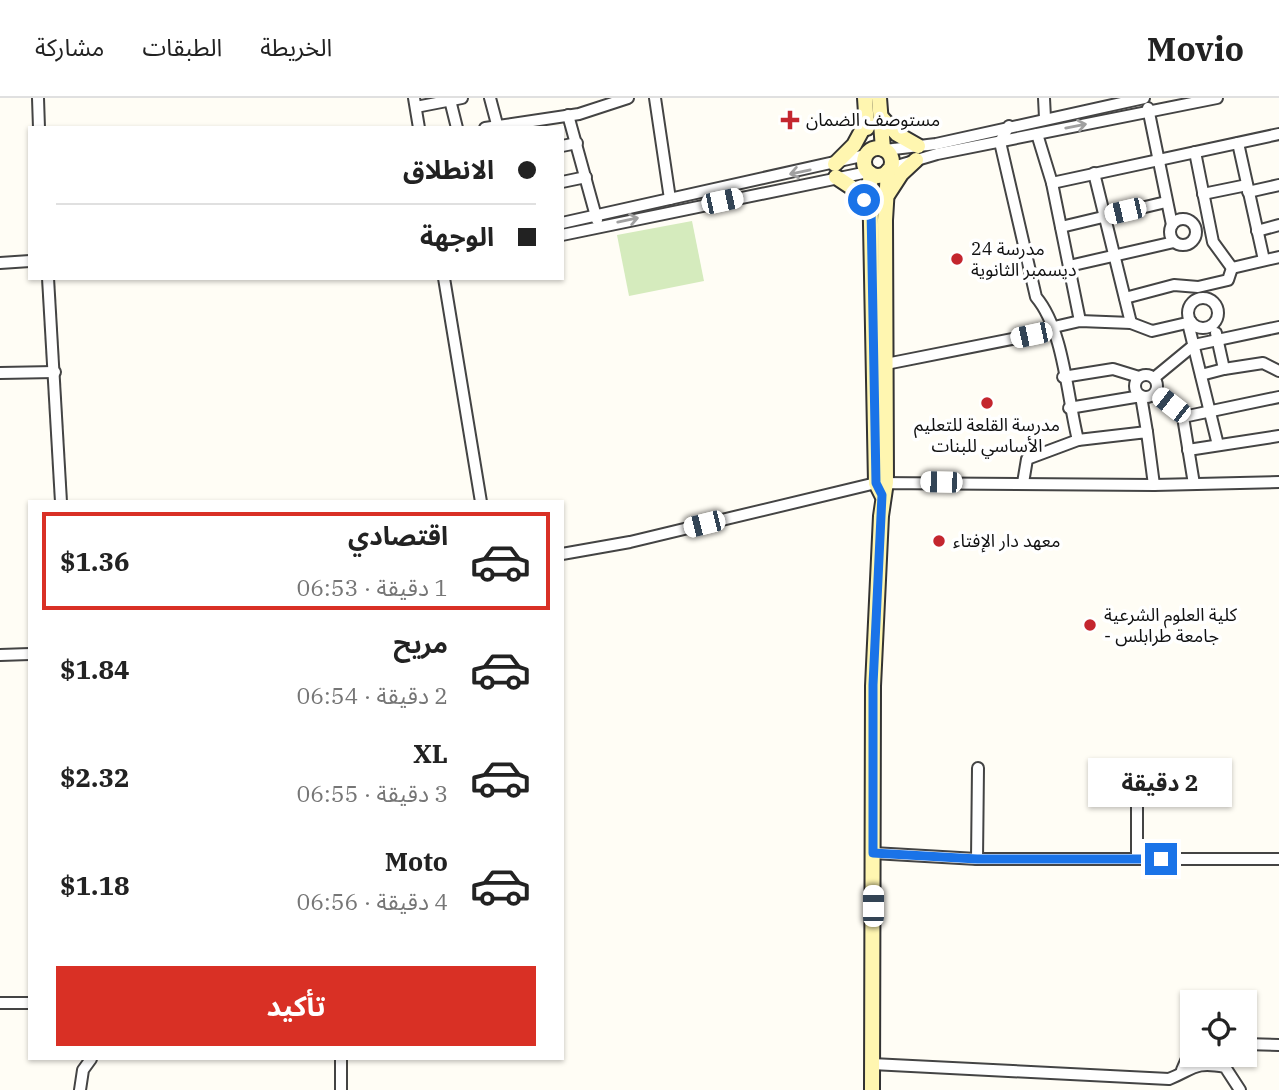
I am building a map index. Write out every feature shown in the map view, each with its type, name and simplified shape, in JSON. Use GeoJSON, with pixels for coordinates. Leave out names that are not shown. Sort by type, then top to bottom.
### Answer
{"type":"FeatureCollection","features":[{"type":"Feature","properties":{"kind":"street"},"geometry":{"type":"LineString","coordinates":[[38,98],[39,126]]}},
{"type":"Feature","properties":{"kind":"street"},"geometry":{"type":"LineString","coordinates":[[419,126],[415,103],[462,98]]}},
{"type":"Feature","properties":{"kind":"street"},"geometry":{"type":"LineString","coordinates":[[490,98],[497,126],[568,115],[600,101],[628,98]]}},
{"type":"Feature","properties":{"kind":"street"},"geometry":{"type":"LineString","coordinates":[[655,98],[670,199]]}},
{"type":"Feature","properties":{"kind":"street"},"geometry":{"type":"LineString","coordinates":[[865,98],[884,149],[891,156],[886,198],[886,365],[881,449]]}},
{"type":"Feature","properties":{"kind":"street"},"geometry":{"type":"LineString","coordinates":[[872,1090],[873,685],[881,449],[869,173],[864,164],[878,98]]}},
{"type":"Feature","properties":{"kind":"street"},"geometry":{"type":"LineString","coordinates":[[1044,98],[1045,118]]}},
{"type":"Feature","properties":{"kind":"street"},"geometry":{"type":"LineString","coordinates":[[597,221],[670,199],[745,184],[835,170],[878,176],[917,153],[1009,126],[1145,98],[1172,225],[1170,234],[1174,242]]}},
{"type":"Feature","properties":{"kind":"street"},"geometry":{"type":"LineString","coordinates":[[570,225],[747,196],[835,170],[867,153],[884,149],[917,153],[1000,142],[1217,98]]}},
{"type":"Feature","properties":{"kind":"street"},"geometry":{"type":"LineString","coordinates":[[450,100],[456,126]]}},
{"type":"Feature","properties":{"kind":"street"},"geometry":{"type":"LineString","coordinates":[[568,115],[597,221]]}},
{"type":"Feature","properties":{"kind":"street"},"geometry":{"type":"LineString","coordinates":[[874,119],[897,134],[917,153]]}},
{"type":"Feature","properties":{"kind":"street"},"geometry":{"type":"LineString","coordinates":[[835,170],[874,119]]}},
{"type":"Feature","properties":{"kind":"street"},"geometry":{"type":"LineString","coordinates":[[1009,126],[1000,142],[1036,297],[1044,306],[1054,327],[1069,408],[1078,440]]}},
{"type":"Feature","properties":{"kind":"street"},"geometry":{"type":"LineString","coordinates":[[1037,134],[1052,183],[1080,321]]}},
{"type":"Feature","properties":{"kind":"street"},"geometry":{"type":"LineString","coordinates":[[1052,183],[1279,134]]}},
{"type":"Feature","properties":{"kind":"street"},"geometry":{"type":"LineString","coordinates":[[564,146],[577,143]]}},
{"type":"Feature","properties":{"kind":"street"},"geometry":{"type":"LineString","coordinates":[[1238,143],[1264,260]]}},
{"type":"Feature","properties":{"kind":"street"},"geometry":{"type":"LineString","coordinates":[[1195,152],[1213,242],[1232,268]]}},
{"type":"Feature","properties":{"kind":"street"},"geometry":{"type":"LineString","coordinates":[[886,198],[895,181],[917,153]]}},
{"type":"Feature","properties":{"kind":"street"},"geometry":{"type":"LineString","coordinates":[[835,170],[871,208]]}},
{"type":"Feature","properties":{"kind":"street"},"geometry":{"type":"LineString","coordinates":[[1094,173],[1131,323]]}},
{"type":"Feature","properties":{"kind":"street"},"geometry":{"type":"LineString","coordinates":[[564,182],[586,177]]}},
{"type":"Feature","properties":{"kind":"street"},"geometry":{"type":"LineString","coordinates":[[745,184],[747,196]]}},
{"type":"Feature","properties":{"kind":"street"},"geometry":{"type":"LineString","coordinates":[[1203,194],[1279,185]]}},
{"type":"Feature","properties":{"kind":"street"},"geometry":{"type":"LineString","coordinates":[[1061,227],[1166,202]]}},
{"type":"Feature","properties":{"kind":"street"},"geometry":{"type":"LineString","coordinates":[[1069,266],[1174,242],[1186,245],[1194,240],[1196,232],[1187,220],[1172,225]]}},
{"type":"Feature","properties":{"kind":"street"},"geometry":{"type":"LineString","coordinates":[[1257,231],[1279,225]]}},
{"type":"Feature","properties":{"kind":"street"},"geometry":{"type":"LineString","coordinates":[[1232,268],[1279,257]]}},
{"type":"Feature","properties":{"kind":"street"},"geometry":{"type":"LineString","coordinates":[[0,263],[28,261]]}},
{"type":"Feature","properties":{"kind":"street"},"geometry":{"type":"LineString","coordinates":[[1218,445],[1189,322],[1189,306],[1199,293],[1228,279],[1232,268]]}},
{"type":"Feature","properties":{"kind":"street"},"geometry":{"type":"LineString","coordinates":[[48,280],[61,500]]}},
{"type":"Feature","properties":{"kind":"street"},"geometry":{"type":"LineString","coordinates":[[444,280],[481,500]]}},
{"type":"Feature","properties":{"kind":"street"},"geometry":{"type":"LineString","coordinates":[[1125,298],[1174,285],[1199,293],[1214,304],[1218,312],[1216,339],[1224,369]]}},
{"type":"Feature","properties":{"kind":"street"},"geometry":{"type":"LineString","coordinates":[[886,365],[1047,332],[1054,327],[1080,321],[1131,323],[1152,331],[1189,322],[1206,327],[1216,320]]}},
{"type":"Feature","properties":{"kind":"street"},"geometry":{"type":"LineString","coordinates":[[1154,378],[1194,345],[1279,327]]}},
{"type":"Feature","properties":{"kind":"street"},"geometry":{"type":"LineString","coordinates":[[1201,375],[1263,363],[1279,371]]}},
{"type":"Feature","properties":{"kind":"street"},"geometry":{"type":"LineString","coordinates":[[1063,377],[1113,369],[1139,377],[1147,375],[1154,378],[1157,385],[1155,393],[1149,397],[1069,408]]}},
{"type":"Feature","properties":{"kind":"street"},"geometry":{"type":"LineString","coordinates":[[0,373],[55,372]]}},
{"type":"Feature","properties":{"kind":"street"},"geometry":{"type":"LineString","coordinates":[[1139,377],[1135,387],[1141,396],[1154,485]]}},
{"type":"Feature","properties":{"kind":"street"},"geometry":{"type":"LineString","coordinates":[[1155,393],[1183,417],[1194,484]]}},
{"type":"Feature","properties":{"kind":"street"},"geometry":{"type":"LineString","coordinates":[[1183,417],[1279,397]]}},
{"type":"Feature","properties":{"kind":"street"},"geometry":{"type":"LineString","coordinates":[[1023,483],[1027,459],[1078,440],[1147,432]]}},
{"type":"Feature","properties":{"kind":"street"},"geometry":{"type":"LineString","coordinates":[[1188,450],[1279,436]]}},
{"type":"Feature","properties":{"kind":"street"},"geometry":{"type":"LineString","coordinates":[[564,554],[630,542],[881,487],[1023,483],[1154,485],[1279,482]]}},
{"type":"Feature","properties":{"kind":"street"},"geometry":{"type":"LineString","coordinates":[[0,655],[28,654]]}},
{"type":"Feature","properties":{"kind":"street"},"geometry":{"type":"LineString","coordinates":[[977,859],[978,768]]}},
{"type":"Feature","properties":{"kind":"street"},"geometry":{"type":"LineString","coordinates":[[1137,776],[1138,859]]}},
{"type":"Feature","properties":{"kind":"street"},"geometry":{"type":"LineString","coordinates":[[873,853],[977,859],[1279,859]]}},
{"type":"Feature","properties":{"kind":"street"},"geometry":{"type":"LineString","coordinates":[[0,1003],[28,1003]]}},
{"type":"Feature","properties":{"kind":"street"},"geometry":{"type":"LineString","coordinates":[[1257,1044],[1279,1045]]}},
{"type":"Feature","properties":{"kind":"street"},"geometry":{"type":"LineString","coordinates":[[80,1090],[83,1070],[90,1060]]}},
{"type":"Feature","properties":{"kind":"street"},"geometry":{"type":"LineString","coordinates":[[341,1060],[341,1090]]}},
{"type":"Feature","properties":{"kind":"street"},"geometry":{"type":"LineString","coordinates":[[872,1064],[1170,1079],[1182,1070],[1201,1065],[1225,1068],[1240,1090]]}},
{"type":"Feature","properties":{"kind":"street"},"geometry":{"type":"LineString","coordinates":[[1114,1077],[1114,1090]]}},
{"type":"Feature","properties":{"kind":"green space"},"geometry":{"type":"Polygon","coordinates":[[[692,221],[704,281],[629,296],[617,235],[692,221]]]}},
{"type":"Feature","properties":{"kind":"place","name":"مستوصف الضمان"},"geometry":{"type":"Point","coordinates":[790,120]}},
{"type":"Feature","properties":{"kind":"place","name":"مدرسة 24 ديسمبر الثانوية"},"geometry":{"type":"Point","coordinates":[957,259]}},
{"type":"Feature","properties":{"kind":"place","name":"مدرسة القلعة للتعليم الأساسي للبنات"},"geometry":{"type":"Point","coordinates":[987,403]}},
{"type":"Feature","properties":{"kind":"place","name":"معهد دار الإفتاء"},"geometry":{"type":"Point","coordinates":[939,541]}},
{"type":"Feature","properties":{"kind":"place","name":"كلية العلوم الشرعية - جامعة طرابلس"},"geometry":{"type":"Point","coordinates":[1090,625]}},
{"type":"Feature","properties":{"kind":"route"},"geometry":{"type":"LineString","coordinates":[[864,200],[871,208],[876,483],[882,495],[873,685],[873,853],[977,859],[1161,859]]}}]}
